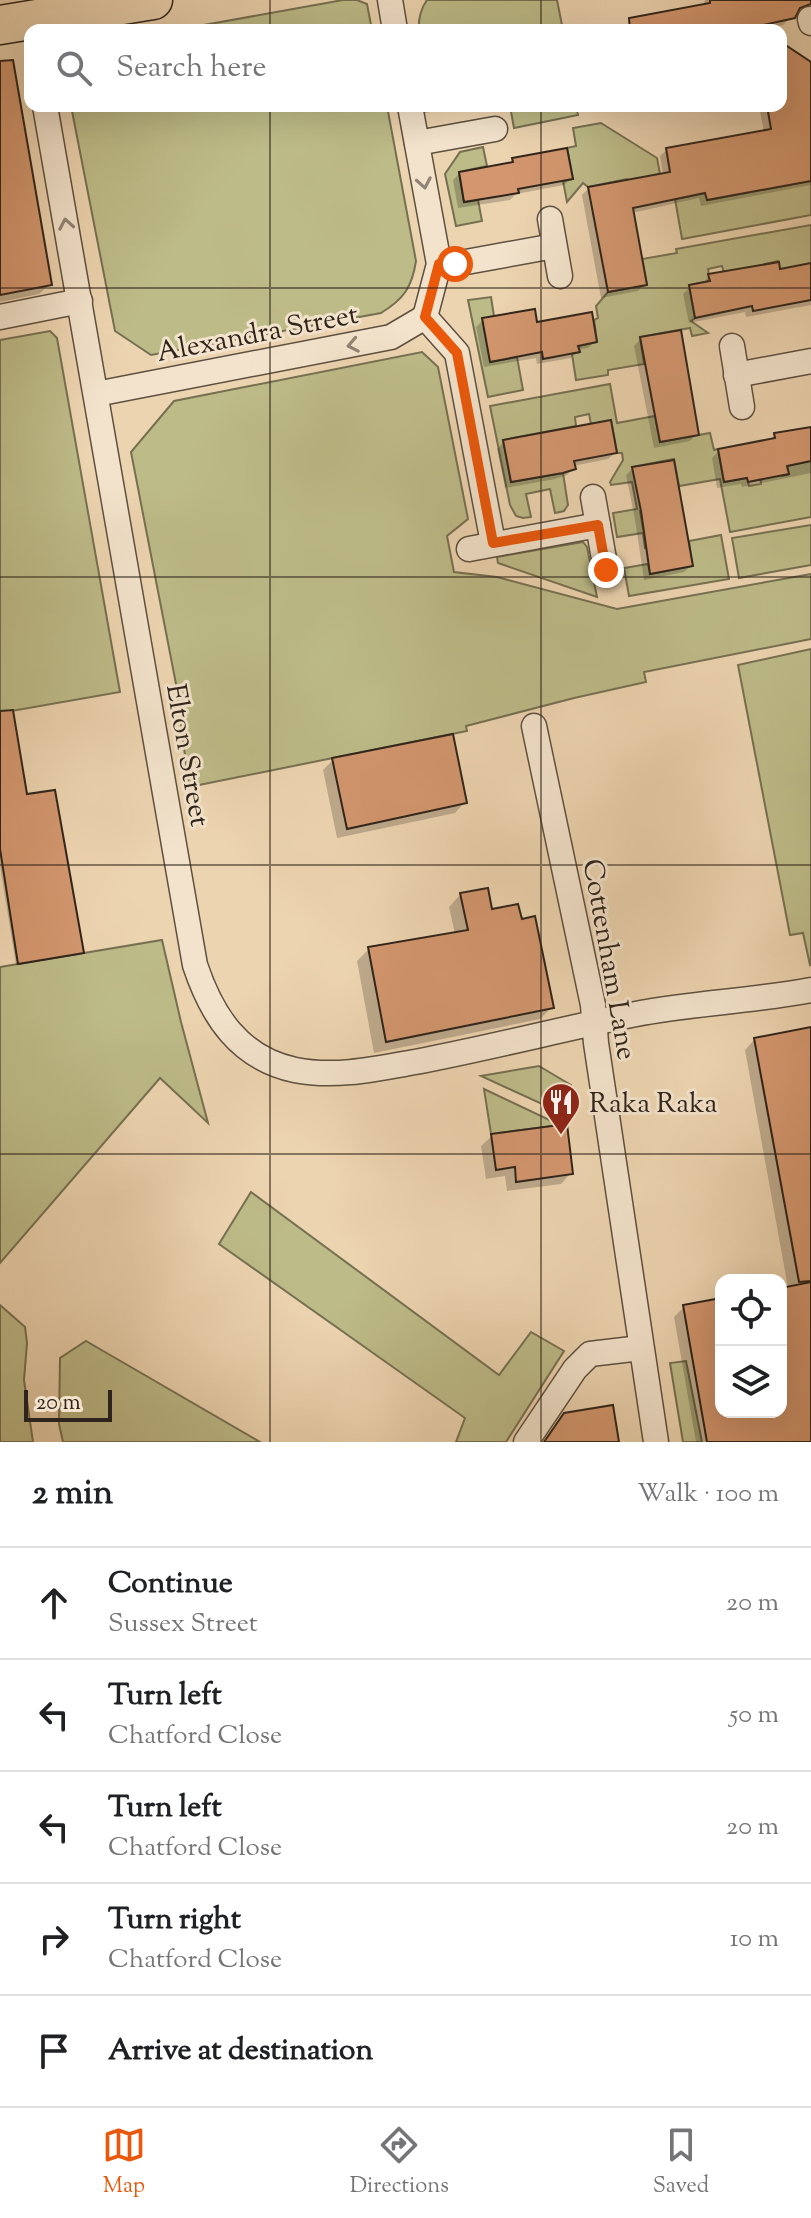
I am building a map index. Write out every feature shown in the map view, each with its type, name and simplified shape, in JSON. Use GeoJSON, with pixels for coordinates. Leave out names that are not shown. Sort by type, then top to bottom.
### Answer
{"type":"FeatureCollection","features":[{"type":"Feature","properties":{"kind":"main road"},"geometry":{"type":"LineString","coordinates":[[41,24],[153,0]]}},
{"type":"Feature","properties":{"kind":"street"},"geometry":{"type":"LineString","coordinates":[[390,0],[394,24]]}},
{"type":"Feature","properties":{"kind":"street","name":"Elton Street"},"geometry":{"type":"LineString","coordinates":[[46,112],[195,965],[205,994],[235,1039],[261,1058],[293,1070],[359,1072],[453,1055],[636,1014],[811,990]]}},
{"type":"Feature","properties":{"kind":"street"},"geometry":{"type":"LineString","coordinates":[[411,112],[439,264],[425,317],[457,353],[493,543]]}},
{"type":"Feature","properties":{"kind":"street"},"geometry":{"type":"LineString","coordinates":[[417,143],[495,129]]}},
{"type":"Feature","properties":{"kind":"street"},"geometry":{"type":"LineString","coordinates":[[550,219],[560,276]]}},
{"type":"Feature","properties":{"kind":"street"},"geometry":{"type":"LineString","coordinates":[[439,264],[455,264],[554,246]]}},
{"type":"Feature","properties":{"kind":"street"},"geometry":{"type":"LineString","coordinates":[[0,317],[80,301]]}},
{"type":"Feature","properties":{"kind":"street","name":"Alexandra Street"},"geometry":{"type":"LineString","coordinates":[[96,394],[391,337],[425,317]]}},
{"type":"Feature","properties":{"kind":"street"},"geometry":{"type":"LineString","coordinates":[[732,346],[742,407]]}},
{"type":"Feature","properties":{"kind":"street"},"geometry":{"type":"LineString","coordinates":[[736,375],[811,361]]}},
{"type":"Feature","properties":{"kind":"street"},"geometry":{"type":"LineString","coordinates":[[593,497],[606,570]]}},
{"type":"Feature","properties":{"kind":"street"},"geometry":{"type":"LineString","coordinates":[[469,549],[598,525]]}},
{"type":"Feature","properties":{"kind":"street","name":"Cottenham Lane"},"geometry":{"type":"LineString","coordinates":[[534,726],[592,998],[656,1442]]}},
{"type":"Feature","properties":{"kind":"street"},"geometry":{"type":"LineString","coordinates":[[526,1442],[575,1369],[590,1354],[641,1348]]}},
{"type":"Feature","properties":{"kind":"shaded area"},"geometry":{"type":"Polygon","coordinates":[[[357,0],[367,4],[371,24],[209,24],[357,0]]]}},
{"type":"Feature","properties":{"kind":"shaded area"},"geometry":{"type":"Polygon","coordinates":[[[427,0],[557,0],[562,24],[419,24],[427,0]]]}},
{"type":"Feature","properties":{"kind":"shaded area"},"geometry":{"type":"Polygon","coordinates":[[[72,112],[388,112],[416,261],[409,285],[396,303],[381,313],[151,355],[115,331],[72,112]]]}},
{"type":"Feature","properties":{"kind":"shaded area"},"geometry":{"type":"Polygon","coordinates":[[[511,112],[577,112],[578,115],[514,128],[511,112]]]}},
{"type":"Feature","properties":{"kind":"shaded area"},"geometry":{"type":"Polygon","coordinates":[[[601,123],[657,158],[665,200],[627,179],[588,187],[583,183],[567,202],[563,181],[573,179],[567,148],[576,146],[573,128],[601,123]]]}},
{"type":"Feature","properties":{"kind":"shaded area"},"geometry":{"type":"Polygon","coordinates":[[[483,147],[487,166],[459,172],[464,202],[478,200],[482,221],[456,226],[445,174],[460,152],[483,147]]]}},
{"type":"Feature","properties":{"kind":"shaded area"},"geometry":{"type":"Polygon","coordinates":[[[811,174],[811,215],[682,239],[675,199],[705,193],[708,200],[810,181],[811,174]]]}},
{"type":"Feature","properties":{"kind":"shaded area"},"geometry":{"type":"Polygon","coordinates":[[[811,225],[811,263],[780,273],[778,261],[765,264],[767,275],[725,277],[722,266],[708,269],[710,281],[689,285],[695,318],[691,321],[708,333],[692,336],[690,328],[640,337],[644,364],[608,370],[608,375],[576,380],[572,354],[580,352],[578,346],[597,342],[596,306],[608,292],[647,285],[642,259],[677,253],[676,249],[811,225]]]}},
{"type":"Feature","properties":{"kind":"shaded area"},"geometry":{"type":"Polygon","coordinates":[[[491,297],[494,316],[491,362],[517,357],[523,390],[488,397],[468,300],[491,297]]]}},
{"type":"Feature","properties":{"kind":"shaded area"},"geometry":{"type":"Polygon","coordinates":[[[50,331],[57,338],[120,692],[0,713],[0,340],[50,331]]]}},
{"type":"Feature","properties":{"kind":"shaded area"},"geometry":{"type":"Polygon","coordinates":[[[422,352],[438,367],[468,519],[447,536],[454,572],[497,577],[617,609],[811,574],[811,639],[644,672],[646,682],[466,726],[467,731],[189,787],[176,684],[131,452],[174,401],[422,352]]]}},
{"type":"Feature","properties":{"kind":"shaded area"},"geometry":{"type":"Polygon","coordinates":[[[610,384],[617,423],[655,416],[660,442],[710,433],[714,450],[718,449],[724,482],[747,478],[749,486],[761,484],[760,475],[780,472],[782,476],[788,475],[787,466],[811,461],[811,517],[730,532],[720,479],[679,486],[674,459],[632,467],[651,509],[640,511],[643,529],[654,527],[657,546],[645,548],[643,533],[617,537],[613,513],[637,509],[632,482],[611,485],[623,460],[622,453],[617,453],[611,421],[591,424],[589,414],[575,417],[576,426],[503,440],[511,482],[563,473],[568,505],[564,511],[555,513],[550,489],[526,494],[531,517],[516,516],[510,505],[490,406],[610,384]]]}},
{"type":"Feature","properties":{"kind":"shaded area"},"geometry":{"type":"Polygon","coordinates":[[[811,525],[811,565],[739,578],[732,538],[811,525]]]}},
{"type":"Feature","properties":{"kind":"shaded area"},"geometry":{"type":"Polygon","coordinates":[[[721,535],[729,579],[629,596],[624,568],[648,564],[650,574],[692,566],[689,541],[721,535]]]}},
{"type":"Feature","properties":{"kind":"shaded area"},"geometry":{"type":"Polygon","coordinates":[[[583,542],[587,547],[597,597],[498,563],[497,557],[583,542]]]}},
{"type":"Feature","properties":{"kind":"shaded area"},"geometry":{"type":"Polygon","coordinates":[[[811,649],[810,965],[803,933],[790,935],[738,665],[811,649]]]}},
{"type":"Feature","properties":{"kind":"shaded area"},"geometry":{"type":"Polygon","coordinates":[[[162,940],[208,1123],[160,1078],[0,1263],[0,967],[162,940]]]}},
{"type":"Feature","properties":{"kind":"shaded area"},"geometry":{"type":"Polygon","coordinates":[[[539,1066],[571,1085],[574,1104],[566,1115],[481,1076],[539,1066]]]}},
{"type":"Feature","properties":{"kind":"shaded area"},"geometry":{"type":"Polygon","coordinates":[[[484,1089],[560,1125],[491,1134],[484,1089]]]}},
{"type":"Feature","properties":{"kind":"shaded area"},"geometry":{"type":"Polygon","coordinates":[[[251,1192],[499,1375],[531,1332],[564,1351],[506,1442],[456,1442],[465,1418],[219,1244],[251,1192]]]}},
{"type":"Feature","properties":{"kind":"shaded area"},"geometry":{"type":"Polygon","coordinates":[[[0,1305],[25,1327],[24,1380],[33,1442],[0,1442],[0,1305]]]}},
{"type":"Feature","properties":{"kind":"shaded area"},"geometry":{"type":"Polygon","coordinates":[[[86,1341],[260,1442],[63,1442],[59,1424],[60,1358],[86,1341]]]}},
{"type":"Feature","properties":{"kind":"shaded area"},"geometry":{"type":"Polygon","coordinates":[[[686,1361],[702,1442],[683,1442],[670,1363],[686,1361]]]}},
{"type":"Feature","properties":{"kind":"building"},"geometry":{"type":"Polygon","coordinates":[[[710,0],[811,0],[811,4],[800,8],[795,18],[768,24],[630,24],[629,18],[710,3],[710,0]]]}},
{"type":"Feature","properties":{"kind":"building"},"geometry":{"type":"Polygon","coordinates":[[[787,46],[811,62],[811,181],[707,200],[705,193],[633,208],[647,285],[608,292],[588,187],[670,172],[666,148],[771,129],[768,112],[787,112],[787,46]]]}},
{"type":"Feature","properties":{"kind":"building"},"geometry":{"type":"Polygon","coordinates":[[[13,60],[52,285],[0,295],[0,61],[13,60]]]}},
{"type":"Feature","properties":{"kind":"building"},"geometry":{"type":"Polygon","coordinates":[[[567,148],[573,179],[518,189],[519,193],[464,202],[459,172],[567,148]]]}},
{"type":"Feature","properties":{"kind":"building"},"geometry":{"type":"Polygon","coordinates":[[[779,262],[780,269],[811,263],[811,300],[753,311],[752,306],[695,318],[689,285],[710,281],[708,274],[779,262]]]}},
{"type":"Feature","properties":{"kind":"building"},"geometry":{"type":"Polygon","coordinates":[[[535,309],[537,322],[592,312],[597,342],[578,346],[580,352],[543,359],[542,352],[490,362],[482,318],[535,309]]]}},
{"type":"Feature","properties":{"kind":"building"},"geometry":{"type":"Polygon","coordinates":[[[681,330],[699,435],[660,442],[640,337],[681,330]]]}},
{"type":"Feature","properties":{"kind":"building"},"geometry":{"type":"Polygon","coordinates":[[[611,420],[617,453],[574,461],[576,469],[563,473],[511,482],[503,440],[611,420]]]}},
{"type":"Feature","properties":{"kind":"building"},"geometry":{"type":"Polygon","coordinates":[[[811,427],[811,461],[787,466],[789,474],[748,482],[747,478],[724,482],[718,449],[775,438],[774,433],[811,427]]]}},
{"type":"Feature","properties":{"kind":"building"},"geometry":{"type":"Polygon","coordinates":[[[674,460],[693,566],[650,574],[632,467],[674,460]]]}},
{"type":"Feature","properties":{"kind":"building"},"geometry":{"type":"Polygon","coordinates":[[[13,710],[27,794],[55,790],[84,953],[18,964],[0,849],[0,711],[13,710]]]}},
{"type":"Feature","properties":{"kind":"building"},"geometry":{"type":"Polygon","coordinates":[[[453,734],[467,803],[347,829],[332,758],[453,734]]]}},
{"type":"Feature","properties":{"kind":"building"},"geometry":{"type":"Polygon","coordinates":[[[488,888],[492,909],[518,904],[522,919],[535,916],[554,1008],[386,1042],[368,947],[468,930],[460,893],[488,888]]]}},
{"type":"Feature","properties":{"kind":"building"},"geometry":{"type":"Polygon","coordinates":[[[811,1027],[811,1281],[799,1282],[754,1038],[811,1027]]]}},
{"type":"Feature","properties":{"kind":"building"},"geometry":{"type":"Polygon","coordinates":[[[567,1124],[573,1174],[516,1182],[515,1167],[496,1170],[491,1134],[567,1124]]]}},
{"type":"Feature","properties":{"kind":"building"},"geometry":{"type":"Polygon","coordinates":[[[811,1282],[811,1442],[707,1442],[683,1305],[715,1299],[715,1418],[787,1418],[787,1287],[811,1282]]]}},
{"type":"Feature","properties":{"kind":"building"},"geometry":{"type":"Polygon","coordinates":[[[613,1405],[619,1442],[544,1442],[564,1413],[613,1405]]]}},
{"type":"Feature","properties":{"kind":"place","name":"Raka Raka"},"geometry":{"type":"Point","coordinates":[561,1136]}},
{"type":"Feature","properties":{"kind":"route"},"geometry":{"type":"LineString","coordinates":[[455,264],[439,264],[425,317],[457,353],[493,543],[598,525],[606,570]]}}]}
